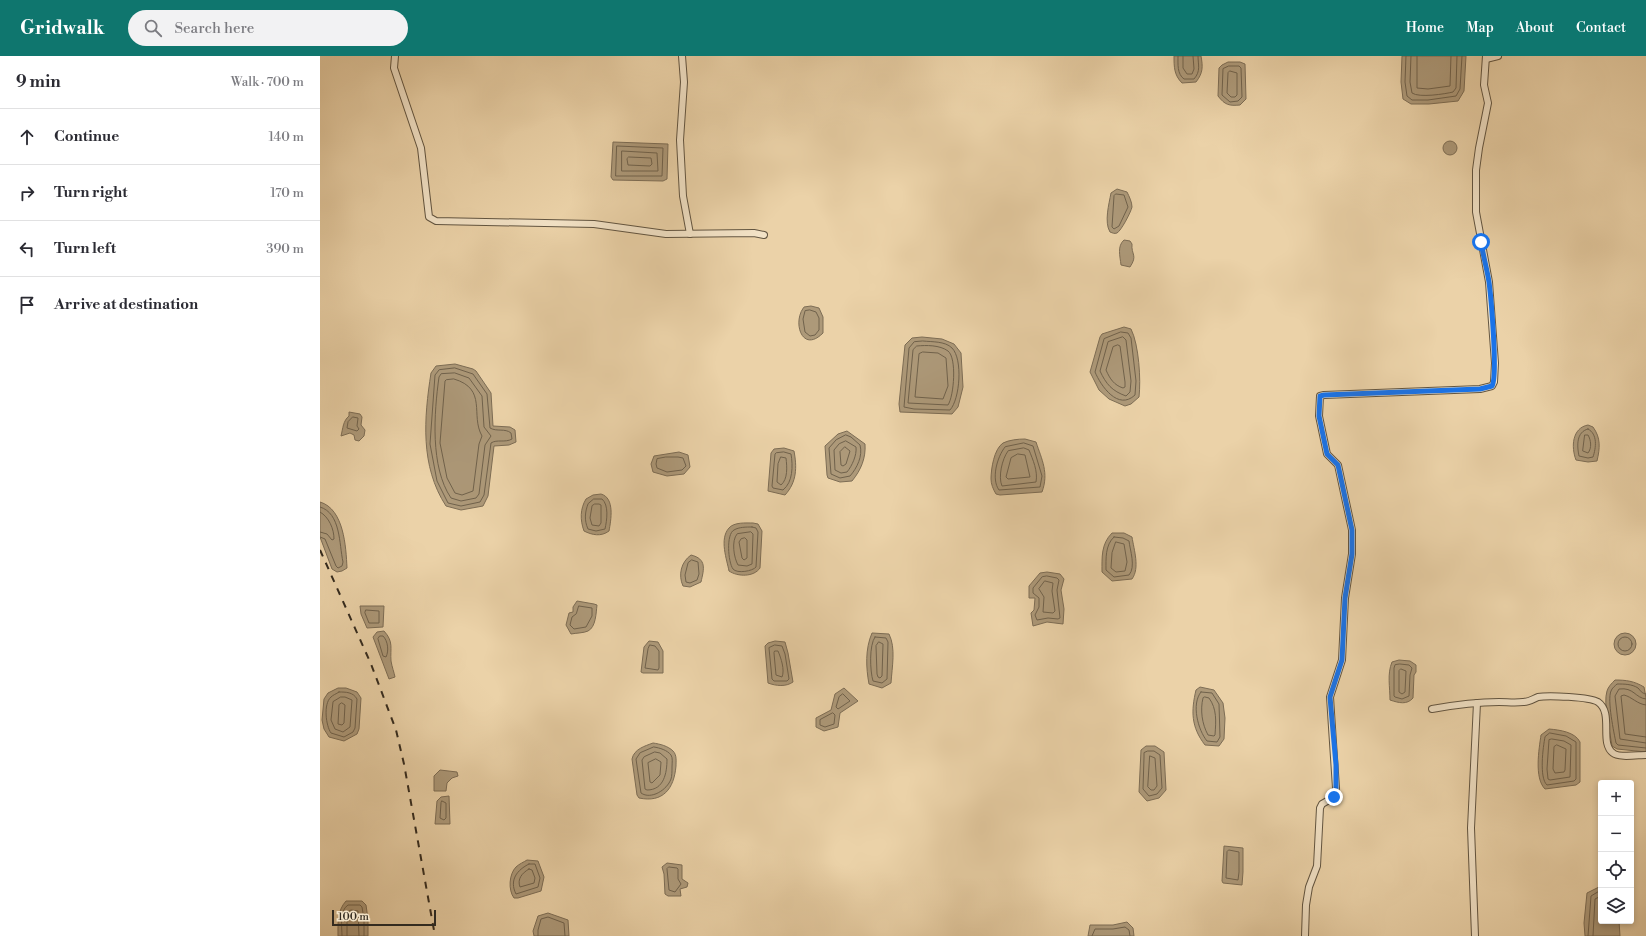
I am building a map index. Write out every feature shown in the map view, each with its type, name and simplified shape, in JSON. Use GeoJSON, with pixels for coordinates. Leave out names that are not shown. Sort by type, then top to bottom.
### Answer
{"type":"FeatureCollection","features":[{"type":"Feature","properties":{"kind":"street"},"geometry":{"type":"LineString","coordinates":[[395,56],[394,68],[421,148],[426,184],[427,210],[429,217],[436,221],[594,224],[666,234],[754,233],[764,235]]}},
{"type":"Feature","properties":{"kind":"street"},"geometry":{"type":"LineString","coordinates":[[682,56],[684,82],[681,146],[683,196],[690,234]]}},
{"type":"Feature","properties":{"kind":"street"},"geometry":{"type":"LineString","coordinates":[[1305,936],[1306,905],[1309,887],[1317,866],[1320,808],[1322,804],[1334,797],[1336,788],[1330,697],[1342,660],[1345,598],[1352,554],[1352,530],[1338,465],[1327,454],[1319,416],[1319,399],[1320,396],[1324,395],[1480,389],[1492,386],[1494,382],[1495,363],[1489,282],[1476,212],[1476,170],[1488,102],[1484,85],[1486,58],[1498,56]]}},
{"type":"Feature","properties":{"kind":"street"},"geometry":{"type":"LineString","coordinates":[[1432,708],[1477,703],[1523,702],[1544,697],[1585,698],[1598,702],[1603,706],[1606,715],[1609,747],[1613,754],[1620,756],[1646,755]]}},
{"type":"Feature","properties":{"kind":"street"},"geometry":{"type":"LineString","coordinates":[[1474,936],[1472,828],[1477,703]]}},
{"type":"Feature","properties":{"kind":"water"},"geometry":{"type":"Polygon","coordinates":[[[1174,56],[1201,56],[1202,70],[1196,82],[1182,83],[1179,80],[1175,71],[1174,56]]]}},
{"type":"Feature","properties":{"kind":"water"},"geometry":{"type":"Polygon","coordinates":[[[1402,56],[1466,56],[1464,91],[1458,101],[1411,104],[1403,99],[1401,82],[1402,56]]]}},
{"type":"Feature","properties":{"kind":"water"},"geometry":{"type":"Polygon","coordinates":[[[1228,62],[1240,62],[1245,64],[1246,99],[1240,105],[1228,104],[1218,96],[1219,68],[1228,62]]]}},
{"type":"Feature","properties":{"kind":"water"},"geometry":{"type":"Polygon","coordinates":[[[1447,141],[1453,141],[1457,145],[1457,151],[1453,155],[1447,155],[1443,151],[1443,145],[1447,141]]]}},
{"type":"Feature","properties":{"kind":"water"},"geometry":{"type":"Polygon","coordinates":[[[613,142],[668,144],[667,179],[663,181],[613,180],[611,177],[613,142]]]}},
{"type":"Feature","properties":{"kind":"water"},"geometry":{"type":"Polygon","coordinates":[[[1117,189],[1127,192],[1132,207],[1121,229],[1117,233],[1114,233],[1110,232],[1108,228],[1107,218],[1111,193],[1117,189]]]}},
{"type":"Feature","properties":{"kind":"water"},"geometry":{"type":"Polygon","coordinates":[[[1124,240],[1130,241],[1132,244],[1134,260],[1130,267],[1121,265],[1120,245],[1124,240]]]}},
{"type":"Feature","properties":{"kind":"water"},"geometry":{"type":"Polygon","coordinates":[[[811,306],[819,308],[823,317],[823,333],[816,339],[809,340],[801,334],[799,320],[804,307],[811,306]]]}},
{"type":"Feature","properties":{"kind":"water"},"geometry":{"type":"Polygon","coordinates":[[[1124,327],[1131,329],[1134,336],[1138,353],[1140,381],[1139,397],[1131,404],[1125,406],[1109,399],[1099,390],[1090,372],[1102,334],[1124,327]]]}},
{"type":"Feature","properties":{"kind":"water"},"geometry":{"type":"Polygon","coordinates":[[[922,337],[942,339],[954,344],[961,353],[963,387],[958,407],[952,414],[900,412],[899,404],[905,345],[912,338],[922,337]]]}},
{"type":"Feature","properties":{"kind":"water"},"geometry":{"type":"Polygon","coordinates":[[[455,364],[476,371],[491,393],[493,426],[510,427],[515,430],[516,442],[509,445],[494,446],[488,496],[483,506],[461,510],[446,506],[438,491],[432,475],[426,441],[427,407],[431,373],[436,366],[455,364]]]}},
{"type":"Feature","properties":{"kind":"water"},"geometry":{"type":"Polygon","coordinates":[[[349,412],[360,414],[362,417],[361,425],[365,430],[364,436],[359,441],[355,440],[354,435],[350,433],[341,436],[344,422],[349,416],[349,412]]]}},
{"type":"Feature","properties":{"kind":"water"},"geometry":{"type":"Polygon","coordinates":[[[1588,425],[1593,427],[1599,439],[1597,461],[1588,462],[1576,460],[1574,455],[1573,444],[1576,434],[1583,427],[1588,425]]]}},
{"type":"Feature","properties":{"kind":"water"},"geometry":{"type":"Polygon","coordinates":[[[847,431],[865,444],[865,454],[858,473],[852,481],[840,482],[828,478],[825,446],[838,434],[847,431]]]}},
{"type":"Feature","properties":{"kind":"water"},"geometry":{"type":"Polygon","coordinates":[[[1025,439],[1036,442],[1045,473],[1042,492],[996,494],[991,483],[991,479],[992,465],[997,450],[1005,442],[1025,439]]]}},
{"type":"Feature","properties":{"kind":"water"},"geometry":{"type":"Polygon","coordinates":[[[784,448],[794,451],[796,463],[794,480],[785,495],[768,491],[771,453],[774,449],[784,448]]]}},
{"type":"Feature","properties":{"kind":"water"},"geometry":{"type":"Polygon","coordinates":[[[679,452],[688,455],[690,467],[684,474],[667,476],[653,472],[651,464],[654,456],[679,452]]]}},
{"type":"Feature","properties":{"kind":"water"},"geometry":{"type":"Polygon","coordinates":[[[601,494],[605,496],[610,505],[611,516],[609,531],[600,535],[590,534],[584,531],[581,519],[584,503],[586,499],[593,495],[601,494]]]}},
{"type":"Feature","properties":{"kind":"water"},"geometry":{"type":"Polygon","coordinates":[[[320,502],[328,506],[339,520],[346,550],[347,568],[342,571],[337,572],[332,569],[320,537],[320,502]]]}},
{"type":"Feature","properties":{"kind":"water"},"geometry":{"type":"Polygon","coordinates":[[[740,523],[758,524],[762,531],[760,568],[754,573],[746,575],[733,573],[729,571],[724,550],[724,538],[726,533],[731,526],[740,523]]]}},
{"type":"Feature","properties":{"kind":"water"},"geometry":{"type":"Polygon","coordinates":[[[1112,533],[1124,533],[1132,537],[1136,570],[1132,579],[1112,581],[1102,572],[1102,556],[1104,546],[1108,537],[1112,533]]]}},
{"type":"Feature","properties":{"kind":"water"},"geometry":{"type":"Polygon","coordinates":[[[691,555],[700,559],[702,562],[703,573],[701,582],[690,587],[683,586],[681,582],[681,569],[685,561],[691,555]]]}},
{"type":"Feature","properties":{"kind":"water"},"geometry":{"type":"Polygon","coordinates":[[[1047,572],[1060,574],[1064,579],[1061,590],[1064,609],[1063,624],[1047,622],[1033,626],[1031,613],[1034,610],[1035,598],[1029,598],[1029,586],[1040,573],[1047,572]]]}},
{"type":"Feature","properties":{"kind":"water"},"geometry":{"type":"Polygon","coordinates":[[[577,601],[597,605],[596,616],[591,629],[584,632],[571,634],[566,625],[569,613],[573,612],[573,607],[577,601]]]}},
{"type":"Feature","properties":{"kind":"water"},"geometry":{"type":"Polygon","coordinates":[[[360,606],[384,606],[383,627],[367,628],[361,614],[360,606]]]}},
{"type":"Feature","properties":{"kind":"water"},"geometry":{"type":"Polygon","coordinates":[[[384,631],[389,638],[391,645],[391,661],[395,677],[389,679],[373,637],[377,632],[384,631]]]}},
{"type":"Feature","properties":{"kind":"water"},"geometry":{"type":"Polygon","coordinates":[[[872,633],[889,634],[891,639],[893,658],[891,683],[882,688],[869,684],[867,658],[868,645],[872,633]]]}},
{"type":"Feature","properties":{"kind":"water"},"geometry":{"type":"Polygon","coordinates":[[[1625,633],[1633,636],[1636,644],[1633,652],[1625,655],[1617,652],[1614,644],[1617,636],[1625,633]]]}},
{"type":"Feature","properties":{"kind":"water"},"geometry":{"type":"Polygon","coordinates":[[[649,641],[658,642],[663,651],[663,673],[641,672],[644,647],[649,641]]]}},
{"type":"Feature","properties":{"kind":"water"},"geometry":{"type":"Polygon","coordinates":[[[775,641],[785,642],[788,653],[793,682],[787,685],[768,683],[765,646],[768,643],[775,641]]]}},
{"type":"Feature","properties":{"kind":"water"},"geometry":{"type":"Polygon","coordinates":[[[1399,660],[1410,661],[1416,665],[1413,698],[1408,702],[1400,703],[1390,700],[1389,676],[1392,662],[1399,660]]]}},
{"type":"Feature","properties":{"kind":"water"},"geometry":{"type":"Polygon","coordinates":[[[1615,680],[1630,681],[1644,687],[1646,698],[1646,752],[1617,749],[1612,746],[1606,710],[1606,696],[1608,688],[1615,680]]]}},
{"type":"Feature","properties":{"kind":"water"},"geometry":{"type":"Polygon","coordinates":[[[1200,687],[1214,690],[1223,703],[1225,718],[1224,739],[1219,746],[1205,745],[1197,732],[1193,719],[1193,705],[1196,690],[1200,687]]]}},
{"type":"Feature","properties":{"kind":"water"},"geometry":{"type":"Polygon","coordinates":[[[338,688],[346,688],[357,692],[361,698],[359,729],[357,734],[344,741],[329,737],[324,729],[322,720],[324,699],[328,693],[338,688]]]}},
{"type":"Feature","properties":{"kind":"water"},"geometry":{"type":"Polygon","coordinates":[[[844,688],[858,701],[840,713],[838,727],[824,731],[816,727],[816,718],[831,710],[835,694],[844,688]]]}},
{"type":"Feature","properties":{"kind":"water"},"geometry":{"type":"Polygon","coordinates":[[[1549,729],[1571,734],[1580,742],[1580,782],[1576,785],[1545,789],[1539,778],[1538,755],[1541,735],[1549,729]]]}},
{"type":"Feature","properties":{"kind":"water"},"geometry":{"type":"Polygon","coordinates":[[[653,743],[671,749],[674,753],[676,756],[675,774],[670,788],[661,796],[647,799],[639,798],[637,795],[632,759],[637,750],[653,743]]]}},
{"type":"Feature","properties":{"kind":"water"},"geometry":{"type":"Polygon","coordinates":[[[1146,746],[1155,746],[1164,752],[1166,790],[1159,798],[1147,801],[1139,792],[1141,750],[1146,746]]]}},
{"type":"Feature","properties":{"kind":"water"},"geometry":{"type":"Polygon","coordinates":[[[440,770],[457,772],[458,776],[452,778],[447,783],[446,791],[434,791],[434,776],[440,770]]]}},
{"type":"Feature","properties":{"kind":"water"},"geometry":{"type":"Polygon","coordinates":[[[449,796],[450,824],[435,824],[437,801],[441,797],[449,796]]]}},
{"type":"Feature","properties":{"kind":"water"},"geometry":{"type":"Polygon","coordinates":[[[1224,846],[1243,848],[1242,885],[1223,883],[1222,881],[1224,846]]]}},
{"type":"Feature","properties":{"kind":"water"},"geometry":{"type":"Polygon","coordinates":[[[527,860],[538,861],[544,877],[541,891],[514,898],[510,887],[512,874],[516,867],[527,860]]]}},
{"type":"Feature","properties":{"kind":"water"},"geometry":{"type":"Polygon","coordinates":[[[667,863],[682,865],[682,879],[688,883],[687,887],[680,889],[681,896],[668,896],[665,894],[664,874],[662,867],[667,863]]]}},
{"type":"Feature","properties":{"kind":"water"},"geometry":{"type":"Polygon","coordinates":[[[1598,888],[1598,924],[1619,924],[1620,936],[1585,936],[1584,923],[1587,893],[1598,888]]]}},
{"type":"Feature","properties":{"kind":"water"},"geometry":{"type":"Polygon","coordinates":[[[346,901],[362,901],[366,905],[368,936],[338,936],[338,922],[340,913],[346,901]]]}},
{"type":"Feature","properties":{"kind":"water"},"geometry":{"type":"Polygon","coordinates":[[[548,913],[568,920],[569,936],[534,936],[533,931],[538,916],[548,913]]]}},
{"type":"Feature","properties":{"kind":"water"},"geometry":{"type":"Polygon","coordinates":[[[1127,922],[1133,928],[1134,936],[1088,936],[1090,925],[1113,925],[1127,922]]]}},
{"type":"Feature","properties":{"kind":"railway"},"geometry":{"type":"LineString","coordinates":[[320,550],[371,664],[396,730],[404,764],[435,936]]}},
{"type":"Feature","properties":{"kind":"route"},"geometry":{"type":"LineString","coordinates":[[1334,797],[1336,788],[1336,765],[1330,697],[1342,660],[1345,598],[1352,554],[1352,530],[1338,465],[1327,454],[1319,416],[1319,399],[1320,396],[1324,395],[1480,389],[1492,386],[1494,382],[1495,363],[1489,282],[1481,242]]}}]}
